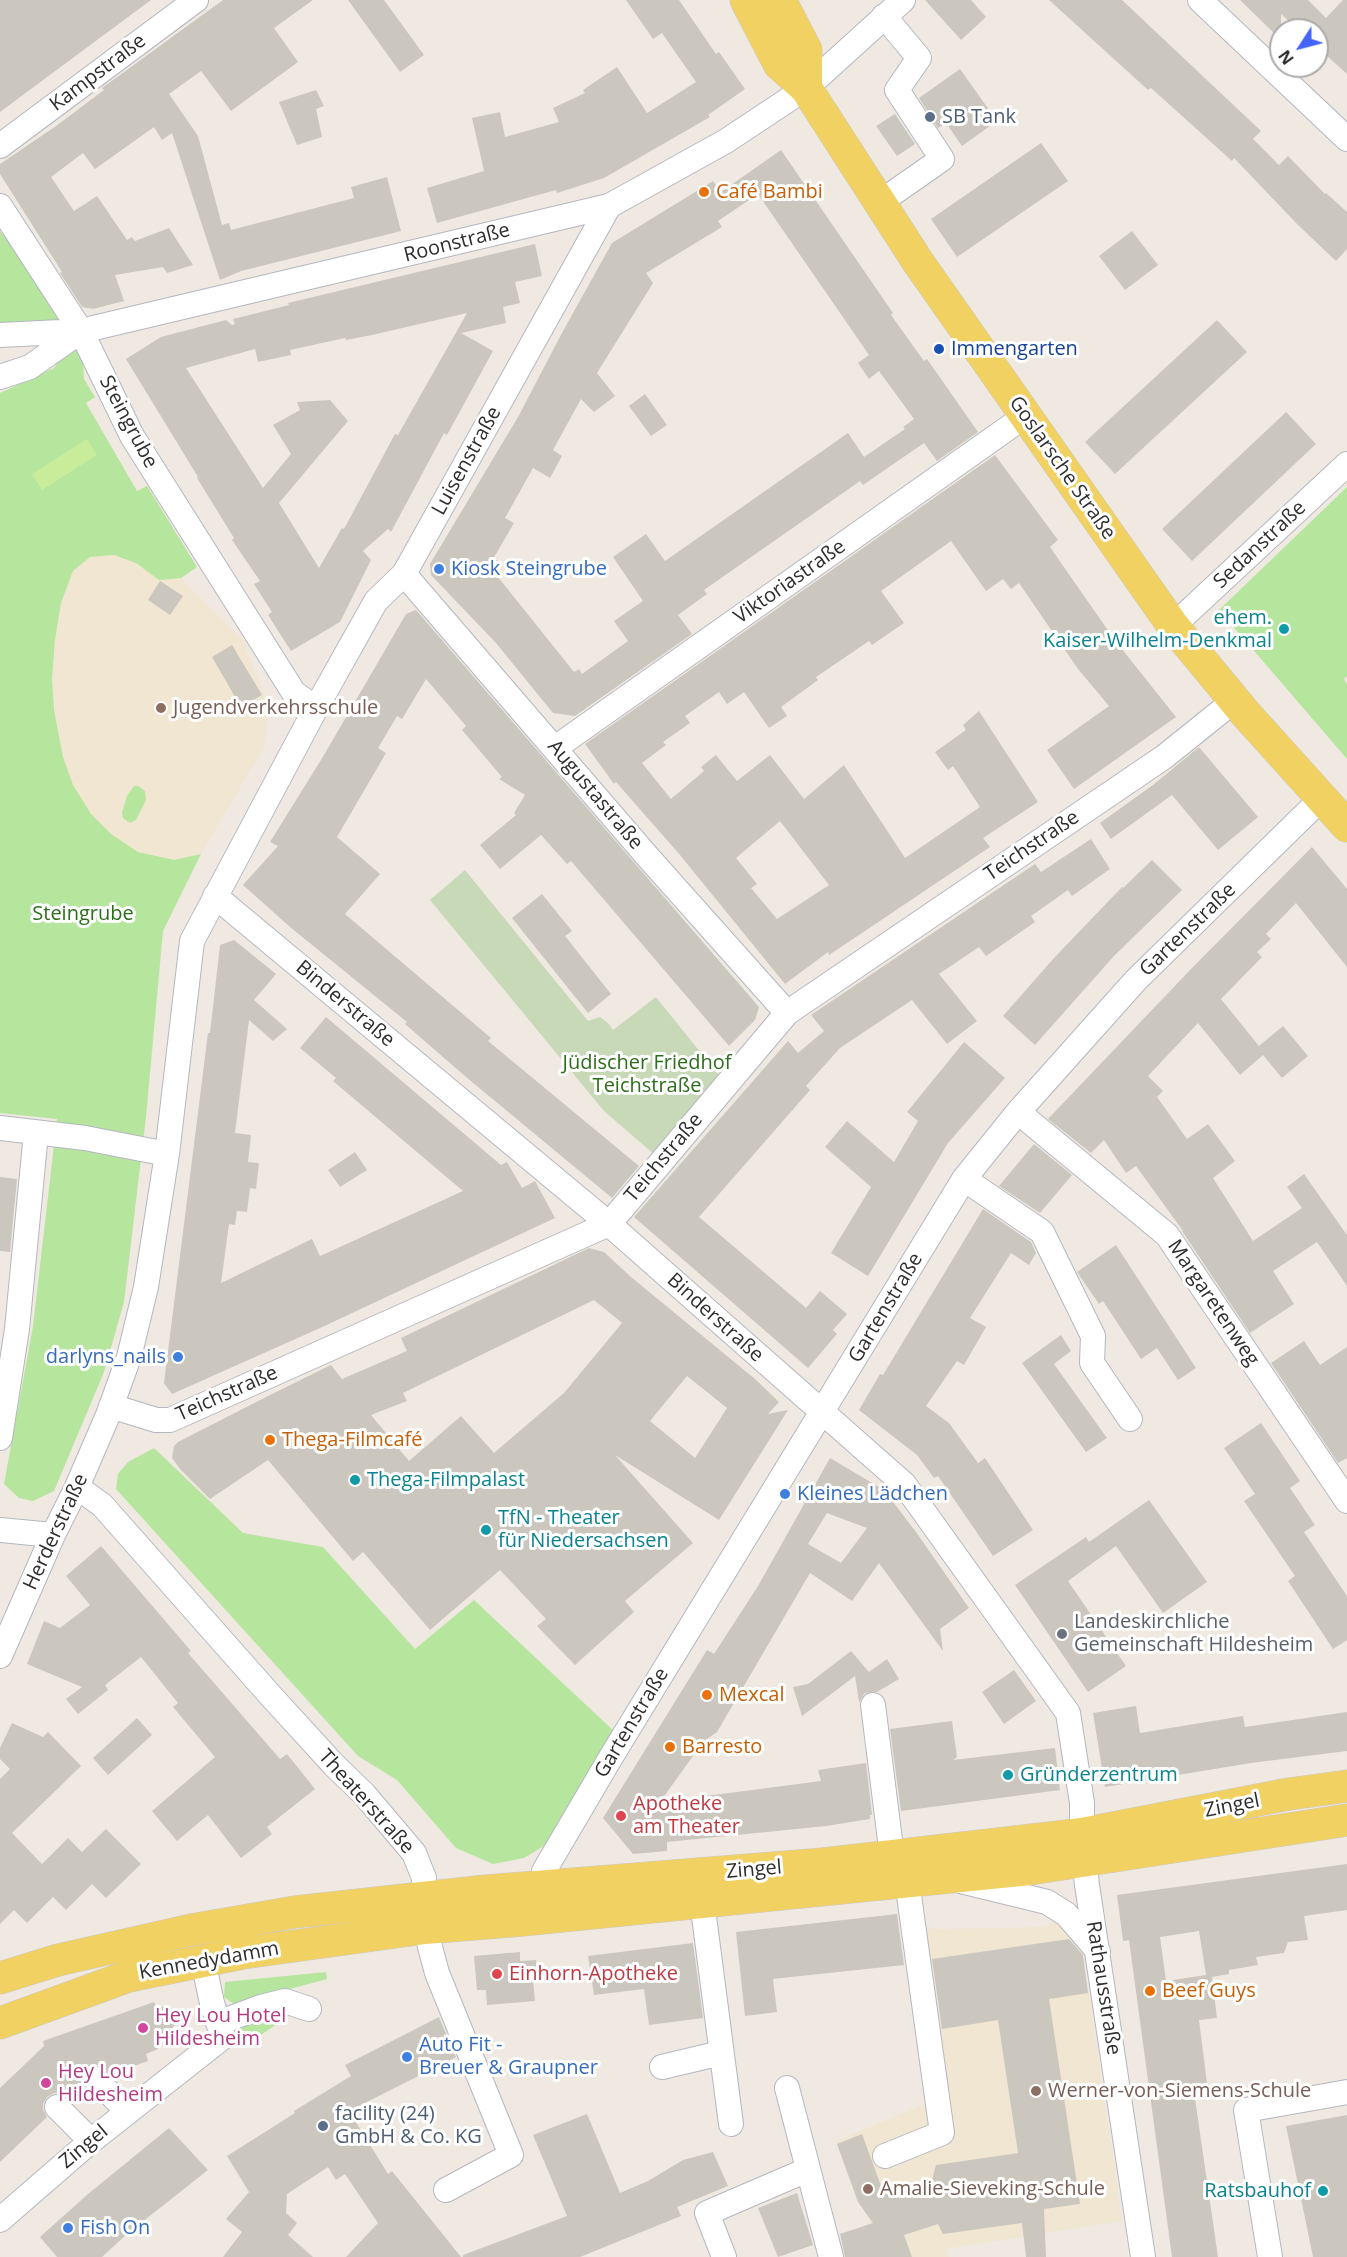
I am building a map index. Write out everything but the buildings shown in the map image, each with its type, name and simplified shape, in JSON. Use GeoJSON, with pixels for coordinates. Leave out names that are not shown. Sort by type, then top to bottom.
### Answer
{"type":"FeatureCollection","features":[{"type":"Feature","properties":{"kind":"main road","name":"Goslarsche Straße"},"geometry":{"type":"LineString","coordinates":[[746,0],[779,64],[806,88],[879,203],[1173,626],[1347,826]]}},
{"type":"Feature","properties":{"kind":"main road"},"geometry":{"type":"LineString","coordinates":[[780,0],[806,50],[806,88]]}},
{"type":"Feature","properties":{"kind":"main road","name":"Zingel"},"geometry":{"type":"LineString","coordinates":[[425,1913],[543,1887],[823,1864],[899,1869],[946,1877],[1083,1848],[1347,1785]]}},
{"type":"Feature","properties":{"kind":"main road","name":"Zingel"},"geometry":{"type":"LineString","coordinates":[[425,1913],[524,1920],[702,1901],[899,1869],[1347,1820]]}},
{"type":"Feature","properties":{"kind":"main road","name":"Kennedydamm"},"geometry":{"type":"LineString","coordinates":[[0,1978],[58,1960],[191,1930],[295,1912],[425,1913]]}},
{"type":"Feature","properties":{"kind":"main road","name":"Kennedydamm"},"geometry":{"type":"LineString","coordinates":[[0,2023],[129,1976],[425,1913]]}},
{"type":"Feature","properties":{"kind":"street","name":"Kampstraße"},"geometry":{"type":"LineString","coordinates":[[0,146],[196,0]]}},
{"type":"Feature","properties":{"kind":"street"},"geometry":{"type":"LineString","coordinates":[[806,88],[903,0]]}},
{"type":"Feature","properties":{"kind":"street"},"geometry":{"type":"LineString","coordinates":[[1200,0],[1347,140]]}},
{"type":"Feature","properties":{"kind":"street"},"geometry":{"type":"LineString","coordinates":[[879,203],[942,159],[897,90],[918,58],[884,16]]}},
{"type":"Feature","properties":{"kind":"street","name":"Roonstraße"},"geometry":{"type":"LineString","coordinates":[[81,331],[609,206],[726,141],[806,88]]}},
{"type":"Feature","properties":{"kind":"street","name":"Steingrube"},"geometry":{"type":"LineString","coordinates":[[0,206],[81,331],[132,436],[294,693],[316,708]]}},
{"type":"Feature","properties":{"kind":"street","name":"Luisenstraße"},"geometry":{"type":"LineString","coordinates":[[316,708],[376,601],[404,574],[609,206]]}},
{"type":"Feature","properties":{"kind":"street"},"geometry":{"type":"LineString","coordinates":[[0,335],[81,331]]}},
{"type":"Feature","properties":{"kind":"street"},"geometry":{"type":"LineString","coordinates":[[0,377],[30,367],[81,331]]}},
{"type":"Feature","properties":{"kind":"street","name":"Viktoriastraße"},"geometry":{"type":"LineString","coordinates":[[555,748],[1025,416]]}},
{"type":"Feature","properties":{"kind":"street","name":"Sedanstraße"},"geometry":{"type":"LineString","coordinates":[[1173,626],[1347,464]]}},
{"type":"Feature","properties":{"kind":"street","name":"Augustastraße"},"geometry":{"type":"LineString","coordinates":[[404,574],[647,856],[787,1013]]}},
{"type":"Feature","properties":{"kind":"street","name":"Teichstraße"},"geometry":{"type":"LineString","coordinates":[[111,1406],[156,1420],[170,1420],[609,1224],[787,1013],[1164,757],[1235,700]]}},
{"type":"Feature","properties":{"kind":"street"},"geometry":{"type":"LineString","coordinates":[[111,1406],[129,1357],[146,1287],[167,1154],[192,941],[316,708]]}},
{"type":"Feature","properties":{"kind":"street","name":"Gartenstraße"},"geometry":{"type":"LineString","coordinates":[[543,1887],[544,1871],[600,1776],[964,1179],[1018,1112],[1136,980],[1322,798]]}},
{"type":"Feature","properties":{"kind":"street","name":"Binderstraße"},"geometry":{"type":"LineString","coordinates":[[215,896],[609,1224],[904,1484],[1068,1713],[1082,1803],[1083,1848]]}},
{"type":"Feature","properties":{"kind":"street","name":"Margaretenweg"},"geometry":{"type":"LineString","coordinates":[[1018,1112],[1167,1235],[1347,1501]]}},
{"type":"Feature","properties":{"kind":"street"},"geometry":{"type":"LineString","coordinates":[[0,1128],[85,1138],[167,1154]]}},
{"type":"Feature","properties":{"kind":"street"},"geometry":{"type":"LineString","coordinates":[[0,1438],[17,1329],[36,1133]]}},
{"type":"Feature","properties":{"kind":"street"},"geometry":{"type":"LineString","coordinates":[[964,1179],[1042,1232],[1093,1336],[1092,1364],[1130,1419]]}},
{"type":"Feature","properties":{"kind":"street","name":"Herderstraße"},"geometry":{"type":"LineString","coordinates":[[0,1656],[111,1406]]}},
{"type":"Feature","properties":{"kind":"street","name":"Theaterstraße"},"geometry":{"type":"LineString","coordinates":[[77,1487],[102,1505],[278,1704],[364,1794],[414,1853],[424,1878],[425,1913],[437,1973],[511,2155],[446,2190]]}},
{"type":"Feature","properties":{"kind":"street"},"geometry":{"type":"LineString","coordinates":[[0,1530],[53,1535]]}},
{"type":"Feature","properties":{"kind":"street"},"geometry":{"type":"LineString","coordinates":[[873,1705],[942,2133],[885,2156]]}},
{"type":"Feature","properties":{"kind":"street","name":"Rathausstraße"},"geometry":{"type":"LineString","coordinates":[[1083,1848],[1143,2257]]}},
{"type":"Feature","properties":{"kind":"street","name":"Zingel"},"geometry":{"type":"LineString","coordinates":[[946,1877],[1047,1902],[1066,1914],[1098,1951]]}},
{"type":"Feature","properties":{"kind":"street"},"geometry":{"type":"LineString","coordinates":[[702,1901],[730,2124]]}},
{"type":"Feature","properties":{"kind":"street"},"geometry":{"type":"LineString","coordinates":[[203,1961],[219,2023],[261,2007],[285,2001],[309,2009]]}},
{"type":"Feature","properties":{"kind":"street","name":"Zingel"},"geometry":{"type":"LineString","coordinates":[[0,2220],[91,2140],[223,2037],[219,2023]]}},
{"type":"Feature","properties":{"kind":"street"},"geometry":{"type":"LineString","coordinates":[[662,2067],[721,2053]]}},
{"type":"Feature","properties":{"kind":"street"},"geometry":{"type":"LineString","coordinates":[[96,2079],[127,2111]]}},
{"type":"Feature","properties":{"kind":"street"},"geometry":{"type":"LineString","coordinates":[[787,2088],[831,2257]]}},
{"type":"Feature","properties":{"kind":"street"},"geometry":{"type":"LineString","coordinates":[[1270,2257],[1246,2110],[1347,2092]]}},
{"type":"Feature","properties":{"kind":"street"},"geometry":{"type":"LineString","coordinates":[[57,2107],[91,2140]]}},
{"type":"Feature","properties":{"kind":"street"},"geometry":{"type":"LineString","coordinates":[[724,2257],[707,2213],[807,2170]]}},
{"type":"Feature","properties":{"kind":"shaded area","name":"Jugendverkehrsschule"},"geometry":{"type":"Polygon","coordinates":[[[114,555],[136,563],[159,580],[181,578],[242,639],[269,706],[264,747],[201,854],[174,860],[138,852],[111,834],[91,814],[81,799],[73,785],[63,757],[54,710],[52,678],[61,603],[73,571],[90,557],[114,555]]]}},
{"type":"Feature","properties":{"kind":"shaded area"},"geometry":{"type":"Polygon","coordinates":[[[1077,1912],[1122,2221],[945,2249],[949,2257],[912,2257],[904,2235],[882,2240],[858,2202],[836,2141],[932,2101],[921,1925],[938,1929],[1044,1927],[1077,1912]]]}},
{"type":"Feature","properties":{"kind":"green space","name":"Steingrube"},"geometry":{"type":"Polygon","coordinates":[[[0,231],[81,331],[84,379],[95,397],[86,403],[137,491],[147,486],[197,567],[181,578],[159,580],[136,563],[114,555],[90,557],[73,571],[61,603],[52,678],[54,710],[63,757],[73,785],[91,814],[111,834],[138,852],[174,860],[201,854],[163,931],[146,1117],[124,1302],[104,1372],[54,1491],[33,1501],[19,1498],[4,1484],[33,1326],[57,1119],[0,1113],[0,393],[54,368],[81,332],[0,324],[0,231]]]}},
{"type":"Feature","properties":{"kind":"green space"},"geometry":{"type":"Polygon","coordinates":[[[87,439],[97,455],[42,490],[32,474],[87,439]]]}},
{"type":"Feature","properties":{"kind":"green space"},"geometry":{"type":"Polygon","coordinates":[[[1347,487],[1347,676],[1344,679],[1347,684],[1347,759],[1219,610],[1347,487]]]}},
{"type":"Feature","properties":{"kind":"green space"},"geometry":{"type":"Polygon","coordinates":[[[134,786],[145,791],[146,800],[136,820],[130,823],[123,818],[122,813],[127,796],[134,786]]]}},
{"type":"Feature","properties":{"kind":"green space","name":"Jüdischer Friedhof Teichstraße"},"geometry":{"type":"Polygon","coordinates":[[[465,870],[588,1021],[600,1017],[613,1030],[656,997],[721,1078],[655,1155],[604,1111],[430,900],[465,870]]]}},
{"type":"Feature","properties":{"kind":"green space"},"geometry":{"type":"Polygon","coordinates":[[[154,1448],[243,1533],[323,1547],[415,1649],[474,1600],[616,1733],[557,1838],[524,1858],[493,1864],[456,1848],[397,1780],[358,1756],[116,1489],[118,1474],[128,1462],[154,1448]]]}},
{"type":"Feature","properties":{"kind":"green space"},"geometry":{"type":"Polygon","coordinates":[[[326,1972],[327,1979],[234,2004],[224,1997],[225,1982],[326,1972]]]}},
{"type":"Feature","properties":{"kind":"green space"},"geometry":{"type":"Polygon","coordinates":[[[283,2010],[293,2013],[249,2043],[237,2027],[283,2010]]]}},
{"type":"Feature","properties":{"kind":"place","name":"SB Tank"},"geometry":{"type":"Point","coordinates":[930,117]}},
{"type":"Feature","properties":{"kind":"place","name":"Café Bambi"},"geometry":{"type":"Point","coordinates":[704,192]}},
{"type":"Feature","properties":{"kind":"place","name":"Immengarten"},"geometry":{"type":"Point","coordinates":[939,349]}},
{"type":"Feature","properties":{"kind":"place","name":"Kiosk Steingrube"},"geometry":{"type":"Point","coordinates":[439,569]}},
{"type":"Feature","properties":{"kind":"place","name":"ehem. Kaiser-Wilhelm-Denkmal"},"geometry":{"type":"Point","coordinates":[1284,629]}},
{"type":"Feature","properties":{"kind":"place","name":"Jugendverkehrsschule"},"geometry":{"type":"Point","coordinates":[161,708]}},
{"type":"Feature","properties":{"kind":"place","name":"darlyns_nails"},"geometry":{"type":"Point","coordinates":[178,1357]}},
{"type":"Feature","properties":{"kind":"place","name":"Thega-Filmcafé"},"geometry":{"type":"Point","coordinates":[270,1440]}},
{"type":"Feature","properties":{"kind":"place","name":"Thega-Filmpalast"},"geometry":{"type":"Point","coordinates":[355,1480]}},
{"type":"Feature","properties":{"kind":"place","name":"Kleines Lädchen"},"geometry":{"type":"Point","coordinates":[785,1494]}},
{"type":"Feature","properties":{"kind":"place","name":"TfN - Theater für Niedersachsen"},"geometry":{"type":"Point","coordinates":[486,1530]}},
{"type":"Feature","properties":{"kind":"place","name":"Landeskirchliche Gemeinschaft Hildesheim"},"geometry":{"type":"Point","coordinates":[1062,1634]}},
{"type":"Feature","properties":{"kind":"place","name":"Mexcal"},"geometry":{"type":"Point","coordinates":[707,1695]}},
{"type":"Feature","properties":{"kind":"place","name":"Barresto"},"geometry":{"type":"Point","coordinates":[670,1747]}},
{"type":"Feature","properties":{"kind":"place","name":"Gründerzentrum"},"geometry":{"type":"Point","coordinates":[1008,1775]}},
{"type":"Feature","properties":{"kind":"place","name":"Apotheke am Theater"},"geometry":{"type":"Point","coordinates":[621,1816]}},
{"type":"Feature","properties":{"kind":"place","name":"Einhorn-Apotheke"},"geometry":{"type":"Point","coordinates":[497,1974]}},
{"type":"Feature","properties":{"kind":"place","name":"Beef Guys"},"geometry":{"type":"Point","coordinates":[1150,1991]}},
{"type":"Feature","properties":{"kind":"place","name":"Hey Lou Hotel Hildesheim"},"geometry":{"type":"Point","coordinates":[143,2028]}},
{"type":"Feature","properties":{"kind":"place","name":"Auto Fit - Breuer & Graupner"},"geometry":{"type":"Point","coordinates":[407,2057]}},
{"type":"Feature","properties":{"kind":"place","name":"Hey Lou Hildesheim"},"geometry":{"type":"Point","coordinates":[46,2083]}},
{"type":"Feature","properties":{"kind":"place","name":"Werner-von-Siemens-Schule"},"geometry":{"type":"Point","coordinates":[1036,2091]}},
{"type":"Feature","properties":{"kind":"place","name":"facility (24) GmbH & Co. KG"},"geometry":{"type":"Point","coordinates":[323,2126]}},
{"type":"Feature","properties":{"kind":"place","name":"Amalie-Sieveking-Schule"},"geometry":{"type":"Point","coordinates":[868,2189]}},
{"type":"Feature","properties":{"kind":"place","name":"Ratsbauhof"},"geometry":{"type":"Point","coordinates":[1323,2191]}},
{"type":"Feature","properties":{"kind":"place","name":"Fish On"},"geometry":{"type":"Point","coordinates":[68,2228]}}]}
